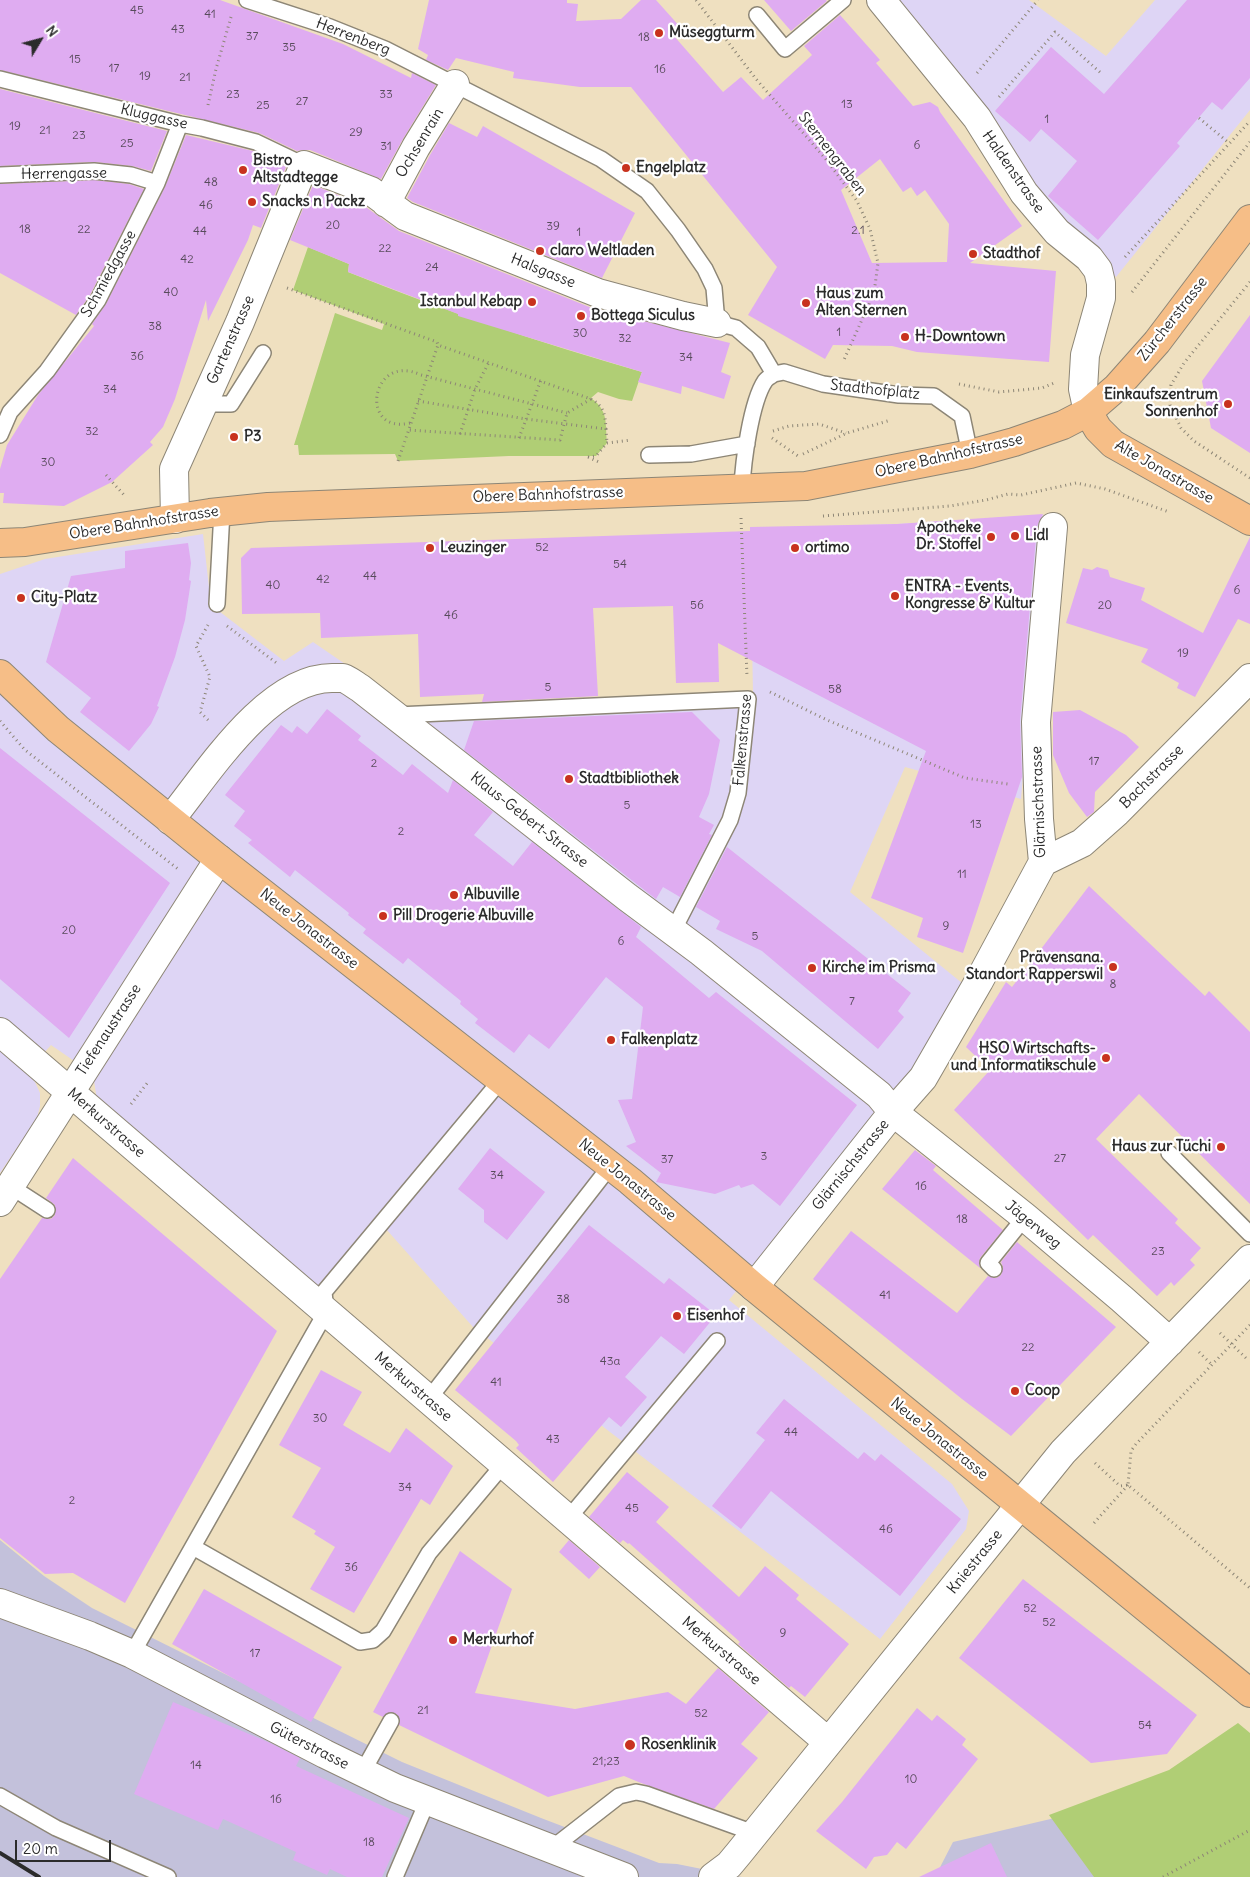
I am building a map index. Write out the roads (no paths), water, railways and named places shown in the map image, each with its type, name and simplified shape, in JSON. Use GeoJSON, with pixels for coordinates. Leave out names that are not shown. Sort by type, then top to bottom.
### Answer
{"type":"FeatureCollection","features":[{"type":"Feature","properties":{"kind":"main road","name":"Zürcherstrasse"},"geometry":{"type":"LineString","coordinates":[[1088,412],[1117,387],[1157,342],[1250,219]]}},
{"type":"Feature","properties":{"kind":"main road","name":"Obere Bahnhofstrasse"},"geometry":{"type":"LineString","coordinates":[[0,543],[25,542],[222,511],[336,503],[806,486],[970,454],[1042,433],[1088,412]]}},
{"type":"Feature","properties":{"kind":"main road","name":"Alte Jonastrasse"},"geometry":{"type":"LineString","coordinates":[[1088,412],[1098,428],[1113,444],[1250,521]]}},
{"type":"Feature","properties":{"kind":"main road","name":"Neue Jonastrasse"},"geometry":{"type":"LineString","coordinates":[[0,674],[58,729],[219,859],[611,1165],[754,1287],[1250,1693]]}},
{"type":"Feature","properties":{"kind":"street","name":"Haldenstrasse"},"geometry":{"type":"LineString","coordinates":[[881,0],[959,95],[1024,193],[1057,232],[1089,258],[1098,270],[1101,283],[1101,298],[1085,355],[1084,389],[1088,412]]}},
{"type":"Feature","properties":{"kind":"street","name":"Ochsenrain"},"geometry":{"type":"LineString","coordinates":[[386,203],[416,147],[455,84]]}},
{"type":"Feature","properties":{"kind":"street","name":"Halsgasse"},"geometry":{"type":"LineString","coordinates":[[304,165],[371,191],[406,216],[598,293],[683,316],[717,323]]}},
{"type":"Feature","properties":{"kind":"street","name":"Gartenstrasse"},"geometry":{"type":"LineString","coordinates":[[175,519],[174,468],[258,277],[304,165]]}},
{"type":"Feature","properties":{"kind":"street","name":"Glärnischstrasse"},"geometry":{"type":"LineString","coordinates":[[754,1287],[893,1112],[923,1078],[980,980],[1043,862],[1038,820],[1036,722],[1054,526]]}},
{"type":"Feature","properties":{"kind":"street","name":"Klaus-Gebert-Strasse"},"geometry":{"type":"LineString","coordinates":[[170,820],[230,744],[276,697],[302,683],[321,678],[343,678],[360,688],[396,715],[673,931],[879,1095],[893,1112]]}},
{"type":"Feature","properties":{"kind":"street","name":"Bachstrasse"},"geometry":{"type":"LineString","coordinates":[[1043,862],[1082,843],[1110,818],[1250,678]]}},
{"type":"Feature","properties":{"kind":"street","name":"Tiefenaustrasse"},"geometry":{"type":"LineString","coordinates":[[5,1194],[219,859]]}},
{"type":"Feature","properties":{"kind":"street","name":"Merkurstrasse"},"geometry":{"type":"LineString","coordinates":[[0,1032],[828,1742]]}},
{"type":"Feature","properties":{"kind":"street","name":"Jägerweg"},"geometry":{"type":"LineString","coordinates":[[893,1112],[1025,1217],[1129,1304],[1170,1342]]}},
{"type":"Feature","properties":{"kind":"street","name":"Kniestrasse"},"geometry":{"type":"LineString","coordinates":[[713,1877],[729,1865],[1063,1452],[1250,1259]]}},
{"type":"Feature","properties":{"kind":"street","name":"Güterstrasse"},"geometry":{"type":"LineString","coordinates":[[1,1606],[90,1636],[132,1654],[362,1772],[427,1802],[624,1877]]}},
{"type":"Feature","properties":{"kind":"lane","name":"Herrenberg"},"geometry":{"type":"LineString","coordinates":[[247,0],[330,27],[385,49],[455,84]]}},
{"type":"Feature","properties":{"kind":"lane"},"geometry":{"type":"LineString","coordinates":[[757,15],[785,49],[843,0]]}},
{"type":"Feature","properties":{"kind":"lane","name":"Kluggasse"},"geometry":{"type":"LineString","coordinates":[[0,79],[256,142],[304,165]]}},
{"type":"Feature","properties":{"kind":"lane"},"geometry":{"type":"LineString","coordinates":[[455,84],[601,160],[647,191],[678,230],[705,269],[714,288],[717,323]]}},
{"type":"Feature","properties":{"kind":"lane","name":"Schmiedgasse"},"geometry":{"type":"LineString","coordinates":[[0,435],[5,408],[47,371],[98,300],[157,183],[180,124]]}},
{"type":"Feature","properties":{"kind":"lane","name":"Herrengasse"},"geometry":{"type":"LineString","coordinates":[[0,175],[94,171],[131,175],[157,183]]}},
{"type":"Feature","properties":{"kind":"lane","name":"Halsgasse"},"geometry":{"type":"LineString","coordinates":[[717,323],[736,328],[758,347],[774,374]]}},
{"type":"Feature","properties":{"kind":"lane"},"geometry":{"type":"LineString","coordinates":[[202,404],[231,404],[263,353]]}},
{"type":"Feature","properties":{"kind":"lane","name":"Stadthofplatz"},"geometry":{"type":"LineString","coordinates":[[774,374],[784,372],[823,384],[899,394],[934,396],[962,416],[970,454]]}},
{"type":"Feature","properties":{"kind":"lane"},"geometry":{"type":"LineString","coordinates":[[742,488],[743,464],[756,405],[765,381],[774,374]]}},
{"type":"Feature","properties":{"kind":"lane"},"geometry":{"type":"LineString","coordinates":[[649,455],[691,454],[747,444]]}},
{"type":"Feature","properties":{"kind":"lane"},"geometry":{"type":"LineString","coordinates":[[215,609],[222,511]]}},
{"type":"Feature","properties":{"kind":"lane","name":"Falkenstrasse"},"geometry":{"type":"LineString","coordinates":[[396,715],[748,699],[738,793],[730,820],[673,931]]}},
{"type":"Feature","properties":{"kind":"lane"},"geometry":{"type":"LineString","coordinates":[[132,1654],[326,1312],[324,1292],[501,1080]]}},
{"type":"Feature","properties":{"kind":"lane"},"geometry":{"type":"LineString","coordinates":[[1169,1153],[1250,1234]]}},
{"type":"Feature","properties":{"kind":"lane"},"geometry":{"type":"LineString","coordinates":[[428,1400],[611,1165]]}},
{"type":"Feature","properties":{"kind":"lane"},"geometry":{"type":"LineString","coordinates":[[5,1194],[47,1210]]}},
{"type":"Feature","properties":{"kind":"lane"},"geometry":{"type":"LineString","coordinates":[[994,1269],[988,1263],[1025,1217]]}},
{"type":"Feature","properties":{"kind":"lane"},"geometry":{"type":"LineString","coordinates":[[567,1520],[717,1341]]}},
{"type":"Feature","properties":{"kind":"lane"},"geometry":{"type":"LineString","coordinates":[[193,1546],[360,1642],[373,1640],[383,1631],[429,1553],[504,1465]]}},
{"type":"Feature","properties":{"kind":"lane"},"geometry":{"type":"LineString","coordinates":[[362,1772],[391,1721]]}},
{"type":"Feature","properties":{"kind":"lane"},"geometry":{"type":"LineString","coordinates":[[551,1849],[619,1796],[636,1792],[754,1834]]}},
{"type":"Feature","properties":{"kind":"lane"},"geometry":{"type":"LineString","coordinates":[[0,1796],[56,1828],[168,1877]]}},
{"type":"Feature","properties":{"kind":"lane"},"geometry":{"type":"LineString","coordinates":[[395,1877],[427,1802]]}},
{"type":"Feature","properties":{"kind":"railway"},"geometry":{"type":"LineString","coordinates":[[0,1853],[39,1877]]}},
{"type":"Feature","properties":{"kind":"place","name":"Müseggturm"},"geometry":{"type":"Point","coordinates":[659,33]}},
{"type":"Feature","properties":{"kind":"place","name":"Engelplatz"},"geometry":{"type":"Point","coordinates":[626,168]}},
{"type":"Feature","properties":{"kind":"place","name":"Bistro Altstadtegge"},"geometry":{"type":"Point","coordinates":[243,170]}},
{"type":"Feature","properties":{"kind":"place","name":"Snacks n Packz"},"geometry":{"type":"Point","coordinates":[252,202]}},
{"type":"Feature","properties":{"kind":"place","name":"claro Weltladen"},"geometry":{"type":"Point","coordinates":[540,251]}},
{"type":"Feature","properties":{"kind":"place","name":"Stadthof"},"geometry":{"type":"Point","coordinates":[973,254]}},
{"type":"Feature","properties":{"kind":"place","name":"Istanbul Kebap"},"geometry":{"type":"Point","coordinates":[532,302]}},
{"type":"Feature","properties":{"kind":"place","name":"Haus zum Alten Sternen"},"geometry":{"type":"Point","coordinates":[806,303]}},
{"type":"Feature","properties":{"kind":"place","name":"Bottega Siculus"},"geometry":{"type":"Point","coordinates":[581,316]}},
{"type":"Feature","properties":{"kind":"place","name":"H-Downtown"},"geometry":{"type":"Point","coordinates":[905,337]}},
{"type":"Feature","properties":{"kind":"place","name":"Einkaufszentrum Sonnenhof"},"geometry":{"type":"Point","coordinates":[1228,404]}},
{"type":"Feature","properties":{"kind":"place","name":"P3"},"geometry":{"type":"Point","coordinates":[234,437]}},
{"type":"Feature","properties":{"kind":"place","name":"Lidl"},"geometry":{"type":"Point","coordinates":[1015,536]}},
{"type":"Feature","properties":{"kind":"place","name":"Apotheke Dr. Stoffel"},"geometry":{"type":"Point","coordinates":[991,537]}},
{"type":"Feature","properties":{"kind":"place","name":"Leuzinger"},"geometry":{"type":"Point","coordinates":[430,548]}},
{"type":"Feature","properties":{"kind":"place","name":"ortimo"},"geometry":{"type":"Point","coordinates":[795,548]}},
{"type":"Feature","properties":{"kind":"place","name":"ENTRA - Events, Kongresse & Kultur"},"geometry":{"type":"Point","coordinates":[895,596]}},
{"type":"Feature","properties":{"kind":"place","name":"City-Platz"},"geometry":{"type":"Point","coordinates":[21,598]}},
{"type":"Feature","properties":{"kind":"place","name":"Stadtbibliothek"},"geometry":{"type":"Point","coordinates":[569,779]}},
{"type":"Feature","properties":{"kind":"place","name":"Albuville"},"geometry":{"type":"Point","coordinates":[454,895]}},
{"type":"Feature","properties":{"kind":"place","name":"Pill Drogerie Albuville"},"geometry":{"type":"Point","coordinates":[383,916]}},
{"type":"Feature","properties":{"kind":"place","name":"Prävensana. Standort Rapperswil"},"geometry":{"type":"Point","coordinates":[1113,967]}},
{"type":"Feature","properties":{"kind":"place","name":"Kirche im Prisma"},"geometry":{"type":"Point","coordinates":[812,968]}},
{"type":"Feature","properties":{"kind":"place","name":"Falkenplatz"},"geometry":{"type":"Point","coordinates":[611,1040]}},
{"type":"Feature","properties":{"kind":"place","name":"HSO Wirtschafts- und Informatikschule"},"geometry":{"type":"Point","coordinates":[1106,1058]}},
{"type":"Feature","properties":{"kind":"place","name":"Haus zur Tüchi"},"geometry":{"type":"Point","coordinates":[1221,1147]}},
{"type":"Feature","properties":{"kind":"place","name":"Eisenhof"},"geometry":{"type":"Point","coordinates":[677,1316]}},
{"type":"Feature","properties":{"kind":"place","name":"Coop"},"geometry":{"type":"Point","coordinates":[1015,1391]}},
{"type":"Feature","properties":{"kind":"place","name":"Merkurhof"},"geometry":{"type":"Point","coordinates":[453,1640]}},
{"type":"Feature","properties":{"kind":"place","name":"Rosenklinik"},"geometry":{"type":"Point","coordinates":[630,1745]}}]}
